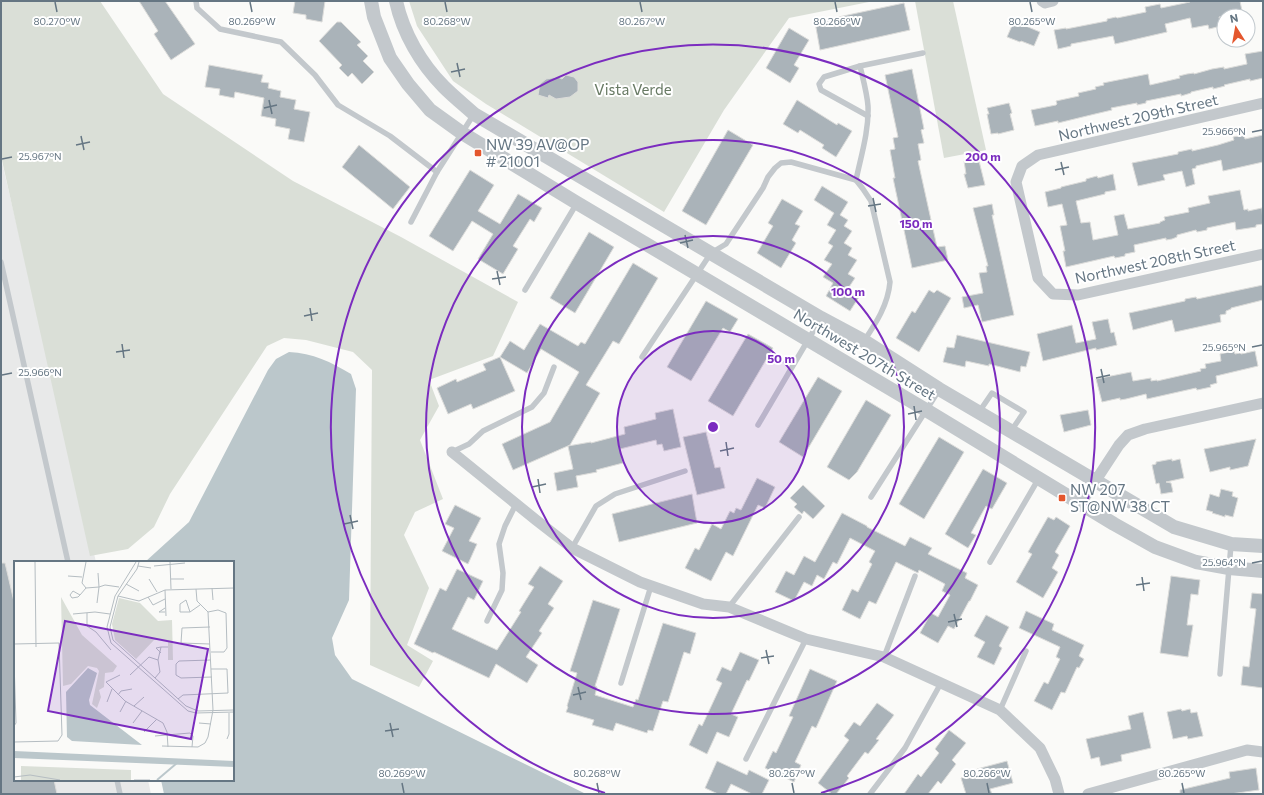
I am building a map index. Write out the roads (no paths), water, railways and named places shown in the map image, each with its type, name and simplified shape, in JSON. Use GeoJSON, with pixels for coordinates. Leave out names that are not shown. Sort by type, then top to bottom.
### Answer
{"type":"FeatureCollection","features":[{"type":"Feature","properties":{"kind":"street","name":"Northwest 207th Street"},"geometry":{"type":"LineString","coordinates":[[371,1],[374,17],[390,58],[408,84],[430,110],[462,133],[1114,524],[1155,546],[1196,562],[1229,568],[1263,571]]}},
{"type":"Feature","properties":{"kind":"street","name":"Northwest 207th Street"},"geometry":{"type":"LineString","coordinates":[[396,1],[398,13],[412,44],[426,67],[444,87],[474,114],[821,318],[864,341],[939,390],[1174,527],[1231,544],[1263,546]]}},
{"type":"Feature","properties":{"kind":"street","name":"Northwest 209th Street"},"geometry":{"type":"LineString","coordinates":[[1053,294],[1038,278],[1016,182],[1022,166],[1038,155],[1263,103]]}},
{"type":"Feature","properties":{"kind":"street","name":"Northwest 208th Street"},"geometry":{"type":"LineString","coordinates":[[1053,294],[1078,295],[1263,254]]}},
{"type":"Feature","properties":{"kind":"street"},"geometry":{"type":"LineString","coordinates":[[1081,503],[1119,445],[1128,435],[1145,429],[1263,403]]}},
{"type":"Feature","properties":{"kind":"street"},"geometry":{"type":"LineString","coordinates":[[452,452],[572,548],[640,582],[703,604],[729,607],[806,639],[884,657],[1000,710],[1040,748],[1055,779],[1059,794]]}},
{"type":"Feature","properties":{"kind":"street"},"geometry":{"type":"LineString","coordinates":[[1088,794],[1247,750],[1263,752]]}},
{"type":"Feature","properties":{"kind":"lane"},"geometry":{"type":"LineString","coordinates":[[196,1],[197,8],[220,29],[281,42],[315,75],[338,106],[390,136],[437,172]]}},
{"type":"Feature","properties":{"kind":"lane"},"geometry":{"type":"LineString","coordinates":[[868,116],[821,90],[819,84],[824,77],[860,66],[923,53]]}},
{"type":"Feature","properties":{"kind":"lane"},"geometry":{"type":"LineString","coordinates":[[856,180],[865,140],[868,116],[868,105],[860,66]]}},
{"type":"Feature","properties":{"kind":"lane"},"geometry":{"type":"LineString","coordinates":[[411,222],[437,172],[474,114]]}},
{"type":"Feature","properties":{"kind":"lane"},"geometry":{"type":"LineString","coordinates":[[642,358],[711,253],[726,244],[768,177],[781,163],[791,162],[856,180],[864,189],[871,201],[890,282],[889,291],[881,316],[864,341]]}},
{"type":"Feature","properties":{"kind":"lane"},"geometry":{"type":"LineString","coordinates":[[525,290],[577,203]]}},
{"type":"Feature","properties":{"kind":"lane"},"geometry":{"type":"LineString","coordinates":[[1,262],[68,561]]}},
{"type":"Feature","properties":{"kind":"lane"},"geometry":{"type":"LineString","coordinates":[[758,425],[821,318]]}},
{"type":"Feature","properties":{"kind":"lane"},"geometry":{"type":"LineString","coordinates":[[452,452],[469,444],[482,431],[532,407],[544,393],[554,368]]}},
{"type":"Feature","properties":{"kind":"lane"},"geometry":{"type":"LineString","coordinates":[[871,497],[939,390]]}},
{"type":"Feature","properties":{"kind":"lane"},"geometry":{"type":"LineString","coordinates":[[978,412],[992,393],[1024,412],[1011,432]]}},
{"type":"Feature","properties":{"kind":"lane"},"geometry":{"type":"LineString","coordinates":[[572,548],[596,506],[614,494],[685,470]]}},
{"type":"Feature","properties":{"kind":"lane"},"geometry":{"type":"LineString","coordinates":[[990,562],[1039,478]]}},
{"type":"Feature","properties":{"kind":"lane"},"geometry":{"type":"LineString","coordinates":[[487,621],[502,590],[503,573],[500,544],[505,526],[516,504]]}},
{"type":"Feature","properties":{"kind":"lane"},"geometry":{"type":"LineString","coordinates":[[729,607],[799,517]]}},
{"type":"Feature","properties":{"kind":"lane"},"geometry":{"type":"LineString","coordinates":[[1220,674],[1231,544]]}},
{"type":"Feature","properties":{"kind":"lane"},"geometry":{"type":"LineString","coordinates":[[884,657],[915,576]]}},
{"type":"Feature","properties":{"kind":"lane"},"geometry":{"type":"LineString","coordinates":[[621,683],[651,586]]}},
{"type":"Feature","properties":{"kind":"lane"},"geometry":{"type":"LineString","coordinates":[[746,759],[806,639]]}},
{"type":"Feature","properties":{"kind":"lane"},"geometry":{"type":"LineString","coordinates":[[1000,710],[1026,651]]}},
{"type":"Feature","properties":{"kind":"lane"},"geometry":{"type":"LineString","coordinates":[[870,794],[905,748],[941,683]]}},
{"type":"Feature","properties":{"kind":"lane"},"geometry":{"type":"LineString","coordinates":[[116,781],[120,794]]}},
{"type":"Feature","properties":{"kind":"place","name":"NW 39 AV@OP # 21001"},"geometry":{"type":"Point","coordinates":[478,153]}},
{"type":"Feature","properties":{"kind":"place","name":"NW 207 ST@NW 38 CT"},"geometry":{"type":"Point","coordinates":[1062,498]}},
{"type":"Feature","properties":{"kind":"park label","name":"Vista Verde"},"geometry":{"type":"Point","coordinates":[633,89]}}]}
